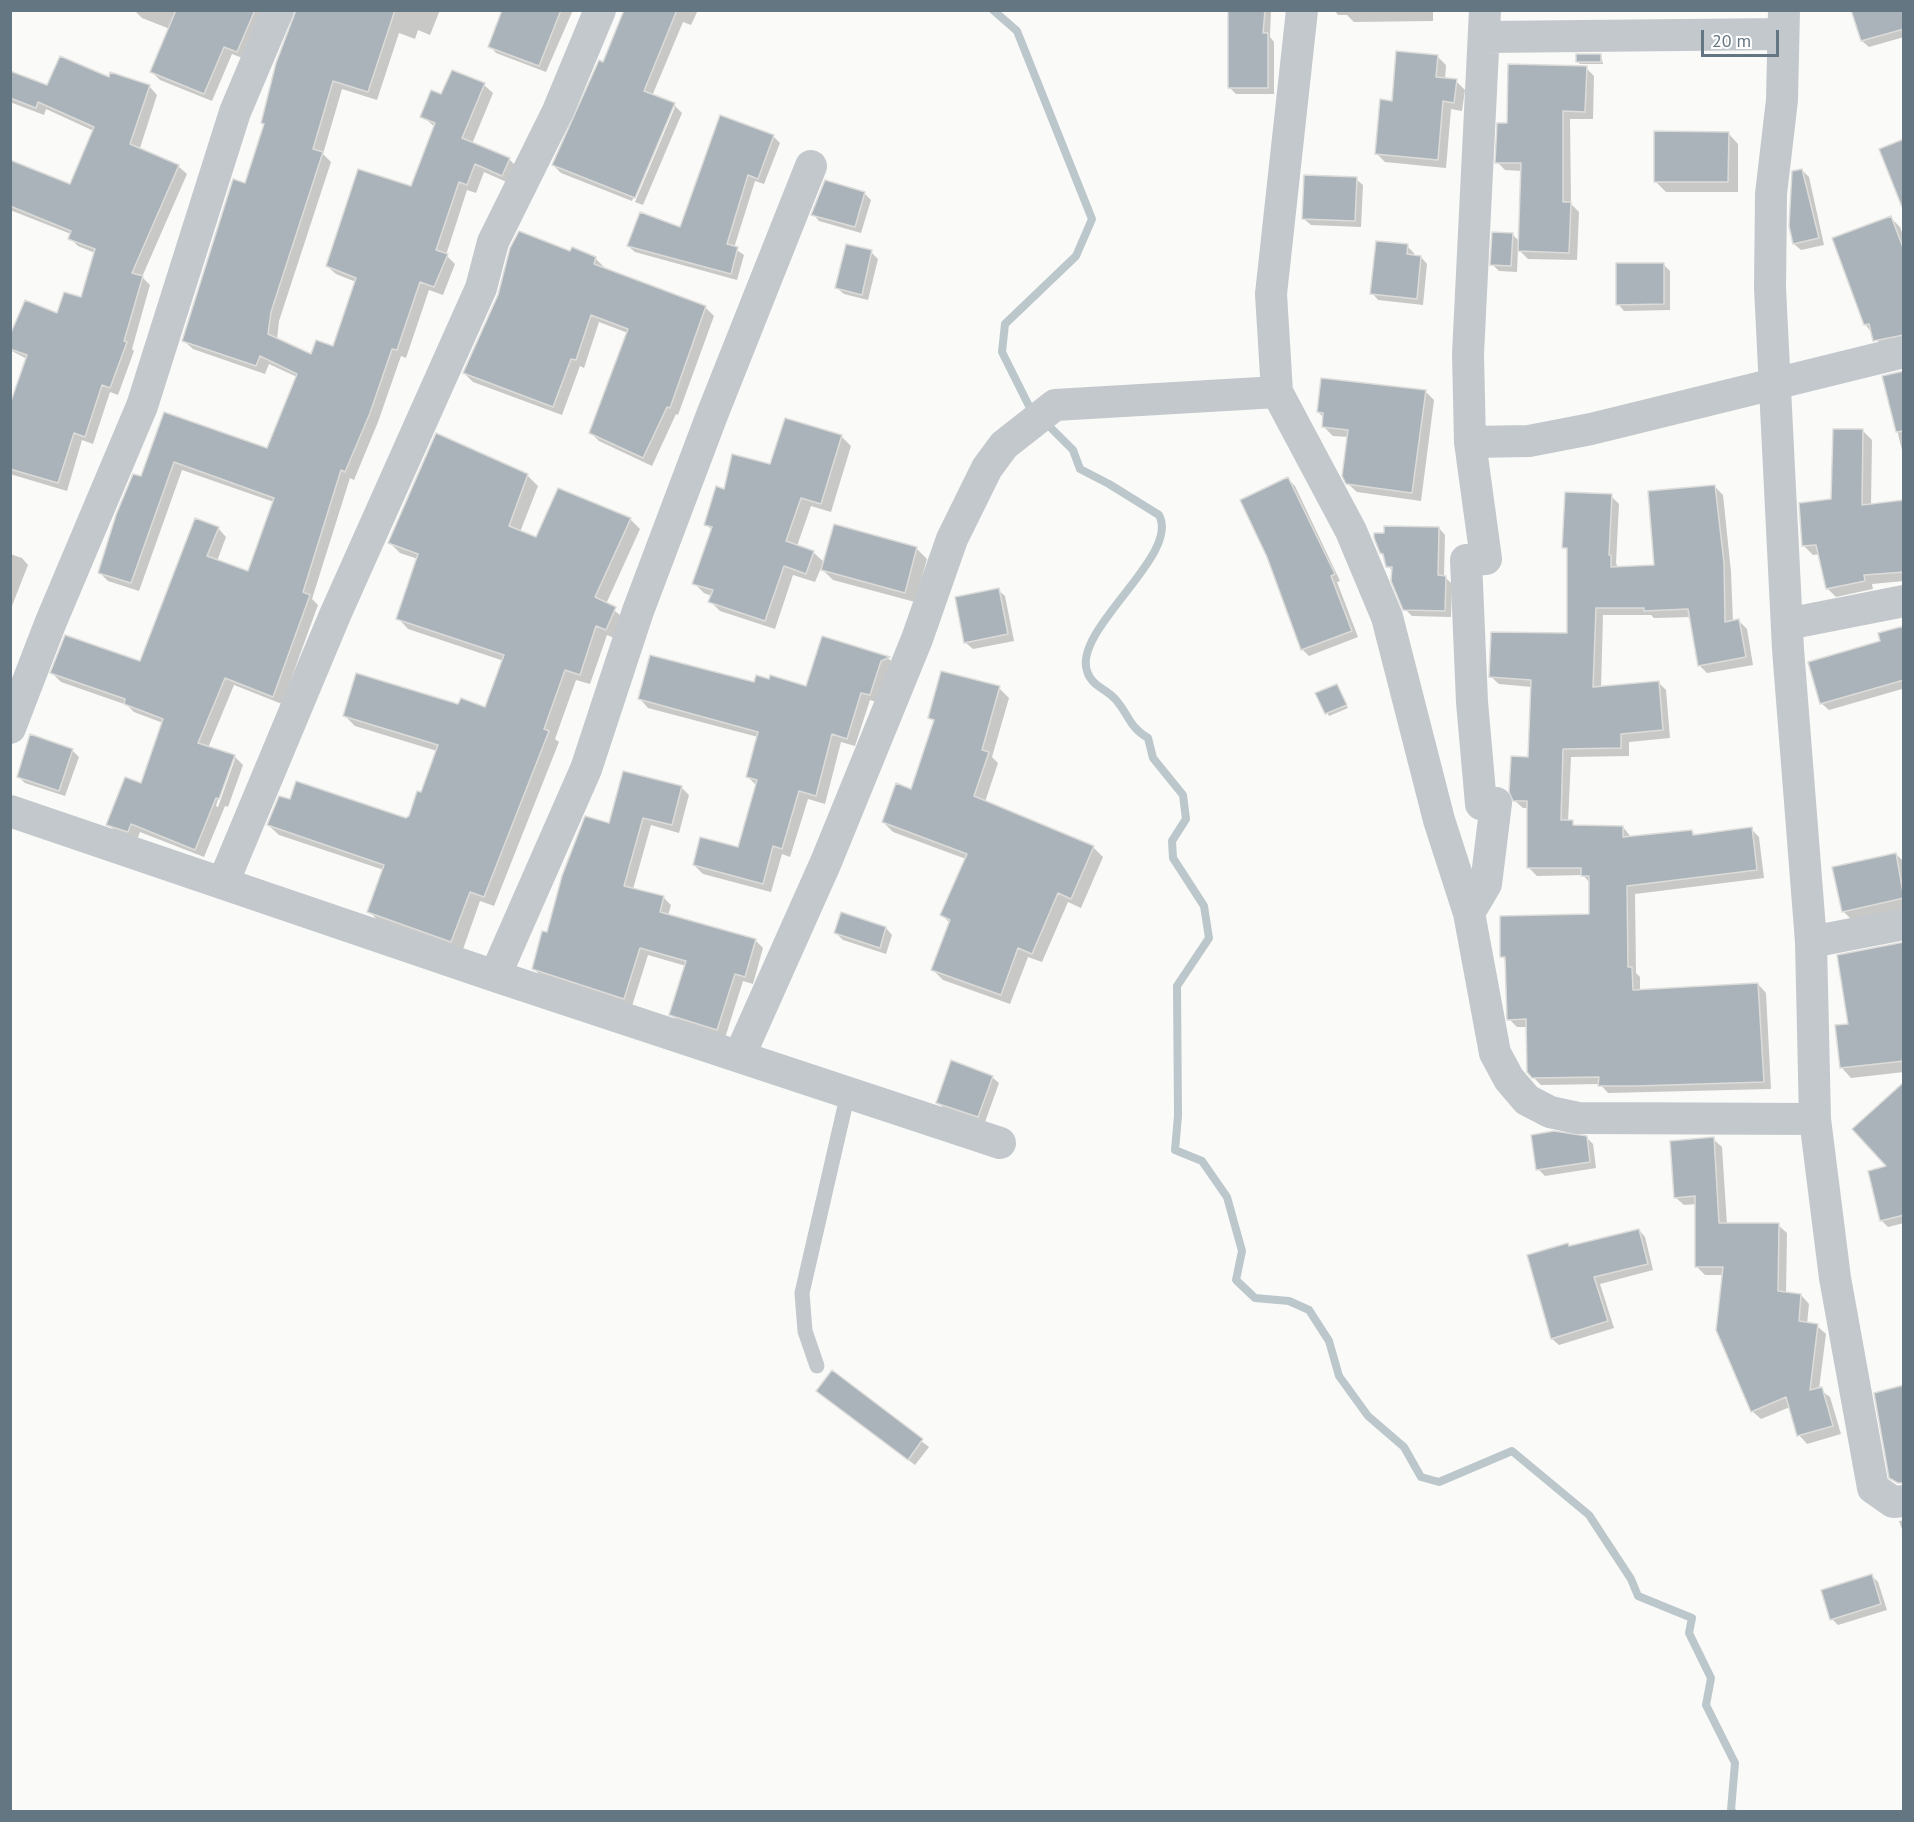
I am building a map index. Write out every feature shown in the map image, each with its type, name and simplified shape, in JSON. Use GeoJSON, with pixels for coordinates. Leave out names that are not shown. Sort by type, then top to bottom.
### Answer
{"type":"FeatureCollection","features":[{"type":"Feature","properties":{"kind":"street"},"geometry":{"type":"LineString","coordinates":[[10,728],[50,624],[142,406],[235,112],[278,10]]}},
{"type":"Feature","properties":{"kind":"street"},"geometry":{"type":"LineString","coordinates":[[223,883],[335,615],[481,288],[493,242],[558,111],[600,10]]}},
{"type":"Feature","properties":{"kind":"street"},"geometry":{"type":"LineString","coordinates":[[1302,10],[1271,294],[1277,392],[1351,531],[1387,616],[1439,820],[1470,913],[1495,1053],[1509,1079],[1527,1100],[1550,1112],[1578,1118],[1815,1119]]}},
{"type":"Feature","properties":{"kind":"street"},"geometry":{"type":"LineString","coordinates":[[1470,913],[1486,884],[1496,803],[1480,804],[1472,702],[1466,560],[1486,559],[1470,442],[1468,354],[1485,24],[1783,22],[1782,100],[1771,194],[1773,385],[1787,624],[1810,942],[1815,1119],[1835,1278],[1873,1488],[1893,1502],[1904,1501]]}},
{"type":"Feature","properties":{"kind":"street"},"geometry":{"type":"LineString","coordinates":[[495,976],[586,769],[638,611],[712,415],[812,166]]}},
{"type":"Feature","properties":{"kind":"street"},"geometry":{"type":"LineString","coordinates":[[1470,442],[1528,441],[1591,429],[1904,352]]}},
{"type":"Feature","properties":{"kind":"street"},"geometry":{"type":"LineString","coordinates":[[739,1057],[826,862],[917,639],[952,539],[987,468],[1004,445],[1025,426],[1055,405],[1277,392]]}},
{"type":"Feature","properties":{"kind":"street"},"geometry":{"type":"LineString","coordinates":[[1787,624],[1904,601]]}},
{"type":"Feature","properties":{"kind":"street"},"geometry":{"type":"LineString","coordinates":[[10,811],[495,976],[1000,1143]]}},
{"type":"Feature","properties":{"kind":"street"},"geometry":{"type":"LineString","coordinates":[[1810,942],[1904,924]]}},
{"type":"Feature","properties":{"kind":"lane"},"geometry":{"type":"LineString","coordinates":[[817,1365],[805,1331],[802,1293],[848,1093]]}},
{"type":"Feature","properties":{"kind":"building"},"geometry":{"type":"Polygon","coordinates":[[[176,10],[255,10],[237,52],[224,47],[204,94],[150,72],[176,10]]]}},
{"type":"Feature","properties":{"kind":"building"},"geometry":{"type":"Polygon","coordinates":[[[296,10],[395,10],[368,92],[333,81],[313,149],[323,152],[271,312],[268,334],[311,354],[316,340],[333,346],[356,278],[326,266],[358,169],[411,186],[435,123],[420,117],[431,90],[441,94],[452,70],[485,83],[462,138],[510,158],[502,176],[475,164],[467,185],[459,182],[436,250],[448,254],[434,287],[420,282],[397,350],[392,349],[370,413],[345,472],[341,470],[303,592],[310,595],[273,697],[225,678],[198,743],[235,755],[219,799],[216,798],[195,850],[131,824],[128,832],[106,825],[125,777],[141,783],[163,719],[124,704],[125,699],[50,673],[65,635],[140,661],[195,518],[219,527],[207,556],[248,571],[274,498],[174,462],[131,583],[98,573],[116,515],[133,474],[141,476],[164,412],[267,448],[297,374],[260,356],[256,366],[182,341],[233,179],[245,183],[264,124],[261,123],[276,63],[296,10]]]}},
{"type":"Feature","properties":{"kind":"building"},"geometry":{"type":"Polygon","coordinates":[[[502,10],[561,10],[539,66],[488,47],[502,10]]]}},
{"type":"Feature","properties":{"kind":"building"},"geometry":{"type":"Polygon","coordinates":[[[624,10],[677,10],[644,91],[675,103],[635,198],[552,165],[599,60],[603,62],[624,10]]]}},
{"type":"Feature","properties":{"kind":"building"},"geometry":{"type":"Polygon","coordinates":[[[1228,10],[1265,10],[1263,33],[1268,33],[1268,88],[1228,88],[1228,10]]]}},
{"type":"Feature","properties":{"kind":"building"},"geometry":{"type":"Polygon","coordinates":[[[1851,10],[1904,10],[1904,29],[1861,41],[1851,10]]]}},
{"type":"Feature","properties":{"kind":"building"},"geometry":{"type":"Polygon","coordinates":[[[1396,51],[1438,55],[1436,77],[1457,79],[1454,103],[1443,101],[1438,160],[1375,154],[1380,99],[1392,101],[1396,51]]]}},
{"type":"Feature","properties":{"kind":"building"},"geometry":{"type":"Polygon","coordinates":[[[1576,54],[1601,54],[1601,62],[1576,62],[1576,54]]]}},
{"type":"Feature","properties":{"kind":"building"},"geometry":{"type":"Polygon","coordinates":[[[60,56],[109,77],[110,72],[150,85],[130,144],[179,165],[132,273],[143,276],[124,341],[127,342],[110,388],[102,385],[85,437],[74,433],[58,483],[10,469],[10,404],[27,355],[10,349],[10,335],[25,300],[57,313],[64,292],[81,297],[95,249],[68,239],[71,231],[10,206],[10,160],[70,184],[94,127],[38,102],[36,108],[10,98],[10,71],[47,85],[60,56]]]}},
{"type":"Feature","properties":{"kind":"building"},"geometry":{"type":"Polygon","coordinates":[[[1508,64],[1587,66],[1585,112],[1563,111],[1563,202],[1571,202],[1569,253],[1518,251],[1521,163],[1495,163],[1497,123],[1507,123],[1508,64]]]}},
{"type":"Feature","properties":{"kind":"building"},"geometry":{"type":"Polygon","coordinates":[[[720,115],[774,135],[758,179],[748,175],[727,244],[738,247],[731,274],[627,246],[640,212],[680,227],[720,115]]]}},
{"type":"Feature","properties":{"kind":"building"},"geometry":{"type":"Polygon","coordinates":[[[1654,131],[1729,132],[1728,182],[1654,182],[1654,131]]]}},
{"type":"Feature","properties":{"kind":"building"},"geometry":{"type":"Polygon","coordinates":[[[1904,139],[1904,207],[1902,207],[1879,149],[1904,139]]]}},
{"type":"Feature","properties":{"kind":"building"},"geometry":{"type":"Polygon","coordinates":[[[1802,169],[1819,238],[1793,244],[1789,226],[1792,171],[1802,169]]]}},
{"type":"Feature","properties":{"kind":"building"},"geometry":{"type":"Polygon","coordinates":[[[1304,175],[1357,177],[1355,221],[1302,219],[1304,175]]]}},
{"type":"Feature","properties":{"kind":"building"},"geometry":{"type":"Polygon","coordinates":[[[825,180],[865,192],[855,227],[811,215],[825,180]]]}},
{"type":"Feature","properties":{"kind":"building"},"geometry":{"type":"Polygon","coordinates":[[[1891,216],[1904,250],[1904,335],[1873,341],[1869,324],[1864,325],[1832,238],[1891,216]]]}},
{"type":"Feature","properties":{"kind":"building"},"geometry":{"type":"Polygon","coordinates":[[[519,231],[570,251],[572,247],[596,257],[594,264],[706,306],[670,408],[667,407],[643,458],[589,433],[628,329],[591,315],[576,360],[571,359],[553,407],[463,373],[498,295],[510,248],[519,231]]]}},
{"type":"Feature","properties":{"kind":"building"},"geometry":{"type":"Polygon","coordinates":[[[1492,232],[1513,233],[1511,266],[1490,265],[1492,232]]]}},
{"type":"Feature","properties":{"kind":"building"},"geometry":{"type":"Polygon","coordinates":[[[1376,241],[1408,244],[1407,254],[1421,256],[1417,299],[1370,294],[1376,241]]]}},
{"type":"Feature","properties":{"kind":"building"},"geometry":{"type":"Polygon","coordinates":[[[846,244],[872,250],[862,295],[835,288],[846,244]]]}},
{"type":"Feature","properties":{"kind":"building"},"geometry":{"type":"Polygon","coordinates":[[[1616,263],[1664,263],[1664,304],[1616,305],[1616,263]]]}},
{"type":"Feature","properties":{"kind":"building"},"geometry":{"type":"Polygon","coordinates":[[[1904,371],[1904,431],[1896,432],[1882,376],[1904,371]]]}},
{"type":"Feature","properties":{"kind":"building"},"geometry":{"type":"Polygon","coordinates":[[[1321,378],[1426,390],[1412,493],[1346,484],[1342,476],[1348,430],[1322,427],[1323,413],[1317,412],[1321,378]]]}},
{"type":"Feature","properties":{"kind":"building"},"geometry":{"type":"Polygon","coordinates":[[[785,418],[842,435],[821,504],[801,498],[786,541],[814,551],[806,574],[784,566],[765,621],[708,602],[713,590],[692,584],[712,527],[704,525],[716,486],[724,489],[732,454],[770,464],[785,418]]]}},
{"type":"Feature","properties":{"kind":"building"},"geometry":{"type":"Polygon","coordinates":[[[1833,429],[1863,429],[1862,505],[1904,500],[1904,572],[1864,575],[1865,581],[1826,589],[1816,545],[1802,546],[1799,503],[1831,499],[1833,429]]]}},
{"type":"Feature","properties":{"kind":"building"},"geometry":{"type":"Polygon","coordinates":[[[436,433],[528,474],[509,526],[536,537],[558,488],[631,518],[595,597],[616,607],[606,630],[596,626],[580,675],[565,670],[544,729],[549,731],[484,897],[470,892],[451,942],[367,912],[384,865],[267,825],[279,796],[290,799],[296,781],[406,818],[409,816],[417,791],[421,792],[438,745],[343,716],[356,673],[458,704],[461,698],[485,707],[504,655],[396,619],[418,554],[388,543],[436,433]]]}},
{"type":"Feature","properties":{"kind":"building"},"geometry":{"type":"Polygon","coordinates":[[[1288,477],[1335,574],[1331,576],[1352,631],[1301,650],[1267,557],[1240,500],[1288,477]]]}},
{"type":"Feature","properties":{"kind":"building"},"geometry":{"type":"Polygon","coordinates":[[[1715,485],[1724,563],[1725,622],[1739,619],[1746,657],[1698,666],[1688,609],[1644,611],[1644,608],[1596,608],[1593,687],[1659,681],[1663,730],[1621,734],[1621,748],[1563,749],[1561,820],[1573,820],[1573,825],[1623,826],[1623,837],[1692,830],[1693,835],[1752,827],[1757,870],[1627,886],[1628,967],[1632,967],[1633,990],[1758,983],[1764,1082],[1598,1086],[1599,1077],[1532,1078],[1527,1072],[1526,1019],[1507,1020],[1505,957],[1500,957],[1500,916],[1589,914],[1589,876],[1581,876],[1581,868],[1527,868],[1527,801],[1513,801],[1509,792],[1511,756],[1528,757],[1531,680],[1489,677],[1491,632],[1567,633],[1567,548],[1562,548],[1565,492],[1612,494],[1609,555],[1611,555],[1611,567],[1654,565],[1648,491],[1715,485]]]}},
{"type":"Feature","properties":{"kind":"building"},"geometry":{"type":"Polygon","coordinates":[[[834,524],[917,547],[905,593],[821,570],[834,524]]]}},
{"type":"Feature","properties":{"kind":"building"},"geometry":{"type":"Polygon","coordinates":[[[1384,526],[1439,527],[1438,575],[1446,576],[1445,611],[1403,610],[1391,581],[1392,567],[1386,567],[1383,554],[1380,553],[1374,538],[1374,533],[1384,533],[1384,526]]]}},
{"type":"Feature","properties":{"kind":"building"},"geometry":{"type":"Polygon","coordinates":[[[999,588],[1008,634],[964,643],[955,597],[999,588]]]}},
{"type":"Feature","properties":{"kind":"building"},"geometry":{"type":"Polygon","coordinates":[[[1904,626],[1904,680],[1820,704],[1808,662],[1880,641],[1878,633],[1904,626]]]}},
{"type":"Feature","properties":{"kind":"building"},"geometry":{"type":"Polygon","coordinates":[[[822,636],[890,657],[881,661],[870,695],[861,693],[847,739],[832,734],[816,796],[799,791],[782,849],[773,846],[763,884],[693,865],[700,837],[738,847],[757,780],[746,777],[758,732],[638,699],[650,655],[754,682],[756,675],[769,679],[770,675],[806,686],[822,636]]]}},
{"type":"Feature","properties":{"kind":"building"},"geometry":{"type":"Polygon","coordinates":[[[941,671],[1000,686],[982,750],[989,752],[974,796],[1094,846],[1071,899],[1058,893],[1032,954],[1018,948],[1001,995],[931,970],[950,920],[940,915],[967,854],[882,822],[896,783],[911,789],[934,720],[928,718],[941,671]]]}},
{"type":"Feature","properties":{"kind":"building"},"geometry":{"type":"Polygon","coordinates":[[[1337,684],[1347,705],[1325,714],[1315,693],[1337,684]]]}},
{"type":"Feature","properties":{"kind":"building"},"geometry":{"type":"Polygon","coordinates":[[[30,734],[73,749],[59,791],[17,777],[30,734]]]}},
{"type":"Feature","properties":{"kind":"building"},"geometry":{"type":"Polygon","coordinates":[[[623,771],[682,786],[672,825],[643,818],[624,886],[664,896],[660,912],[756,939],[745,977],[735,974],[717,1030],[669,1015],[686,961],[640,948],[624,999],[532,969],[542,931],[547,932],[562,876],[585,816],[609,823],[623,771]]]}},
{"type":"Feature","properties":{"kind":"building"},"geometry":{"type":"Polygon","coordinates":[[[1896,853],[1904,898],[1842,912],[1832,867],[1896,853]]]}},
{"type":"Feature","properties":{"kind":"building"},"geometry":{"type":"Polygon","coordinates":[[[841,912],[886,927],[880,948],[834,933],[841,912]]]}},
{"type":"Feature","properties":{"kind":"building"},"geometry":{"type":"Polygon","coordinates":[[[1904,942],[1904,1061],[1840,1068],[1835,1025],[1848,1024],[1837,955],[1904,942]]]}},
{"type":"Feature","properties":{"kind":"building"},"geometry":{"type":"Polygon","coordinates":[[[951,1060],[993,1076],[978,1117],[936,1103],[951,1060]]]}},
{"type":"Feature","properties":{"kind":"building"},"geometry":{"type":"Polygon","coordinates":[[[1904,1082],[1904,1215],[1880,1221],[1868,1171],[1886,1166],[1852,1129],[1904,1082]]]}},
{"type":"Feature","properties":{"kind":"building"},"geometry":{"type":"Polygon","coordinates":[[[1554,1131],[1587,1136],[1590,1162],[1536,1170],[1531,1135],[1554,1131]]]}},
{"type":"Feature","properties":{"kind":"building"},"geometry":{"type":"Polygon","coordinates":[[[1714,1137],[1719,1223],[1779,1223],[1778,1291],[1801,1294],[1799,1321],[1818,1324],[1810,1390],[1822,1387],[1833,1426],[1797,1436],[1786,1397],[1751,1412],[1716,1330],[1723,1267],[1695,1267],[1695,1196],[1674,1198],[1670,1141],[1714,1137]]]}},
{"type":"Feature","properties":{"kind":"building"},"geometry":{"type":"Polygon","coordinates":[[[1639,1229],[1648,1264],[1594,1277],[1608,1321],[1551,1339],[1527,1255],[1568,1243],[1569,1246],[1639,1229]]]}},
{"type":"Feature","properties":{"kind":"building"},"geometry":{"type":"Polygon","coordinates":[[[832,1370],[923,1439],[908,1460],[816,1391],[832,1370]]]}},
{"type":"Feature","properties":{"kind":"building"},"geometry":{"type":"Polygon","coordinates":[[[1904,1385],[1904,1483],[1898,1483],[1889,1478],[1874,1393],[1904,1385]]]}},
{"type":"Feature","properties":{"kind":"building"},"geometry":{"type":"Polygon","coordinates":[[[1872,1574],[1881,1604],[1830,1620],[1821,1590],[1872,1574]]]}},
{"type":"Feature","properties":{"kind":"waterway"},"geometry":{"type":"LineString","coordinates":[[993,10],[1017,31],[1092,219],[1076,256],[1005,324],[1002,352],[1029,406],[1035,412]]}},
{"type":"Feature","properties":{"kind":"waterway"},"geometry":{"type":"LineString","coordinates":[[1044,421],[1073,450],[1080,469],[1159,515],[1162,531],[1155,550],[1095,635],[1087,654],[1087,671],[1092,681],[1112,696],[1133,725],[1148,738],[1153,758],[1183,795],[1186,819],[1172,841],[1173,858],[1204,906],[1209,938],[1177,986],[1178,1116],[1175,1150],[1202,1161],[1227,1197],[1242,1251],[1236,1280],[1255,1298],[1289,1301],[1309,1310],[1329,1341],[1339,1376],[1368,1416],[1404,1447],[1421,1477],[1439,1482],[1512,1451],[1589,1515],[1631,1579],[1638,1596],[1692,1618],[1689,1633],[1711,1678],[1706,1705],[1735,1763],[1731,1810],[1733,1812]]}}]}
